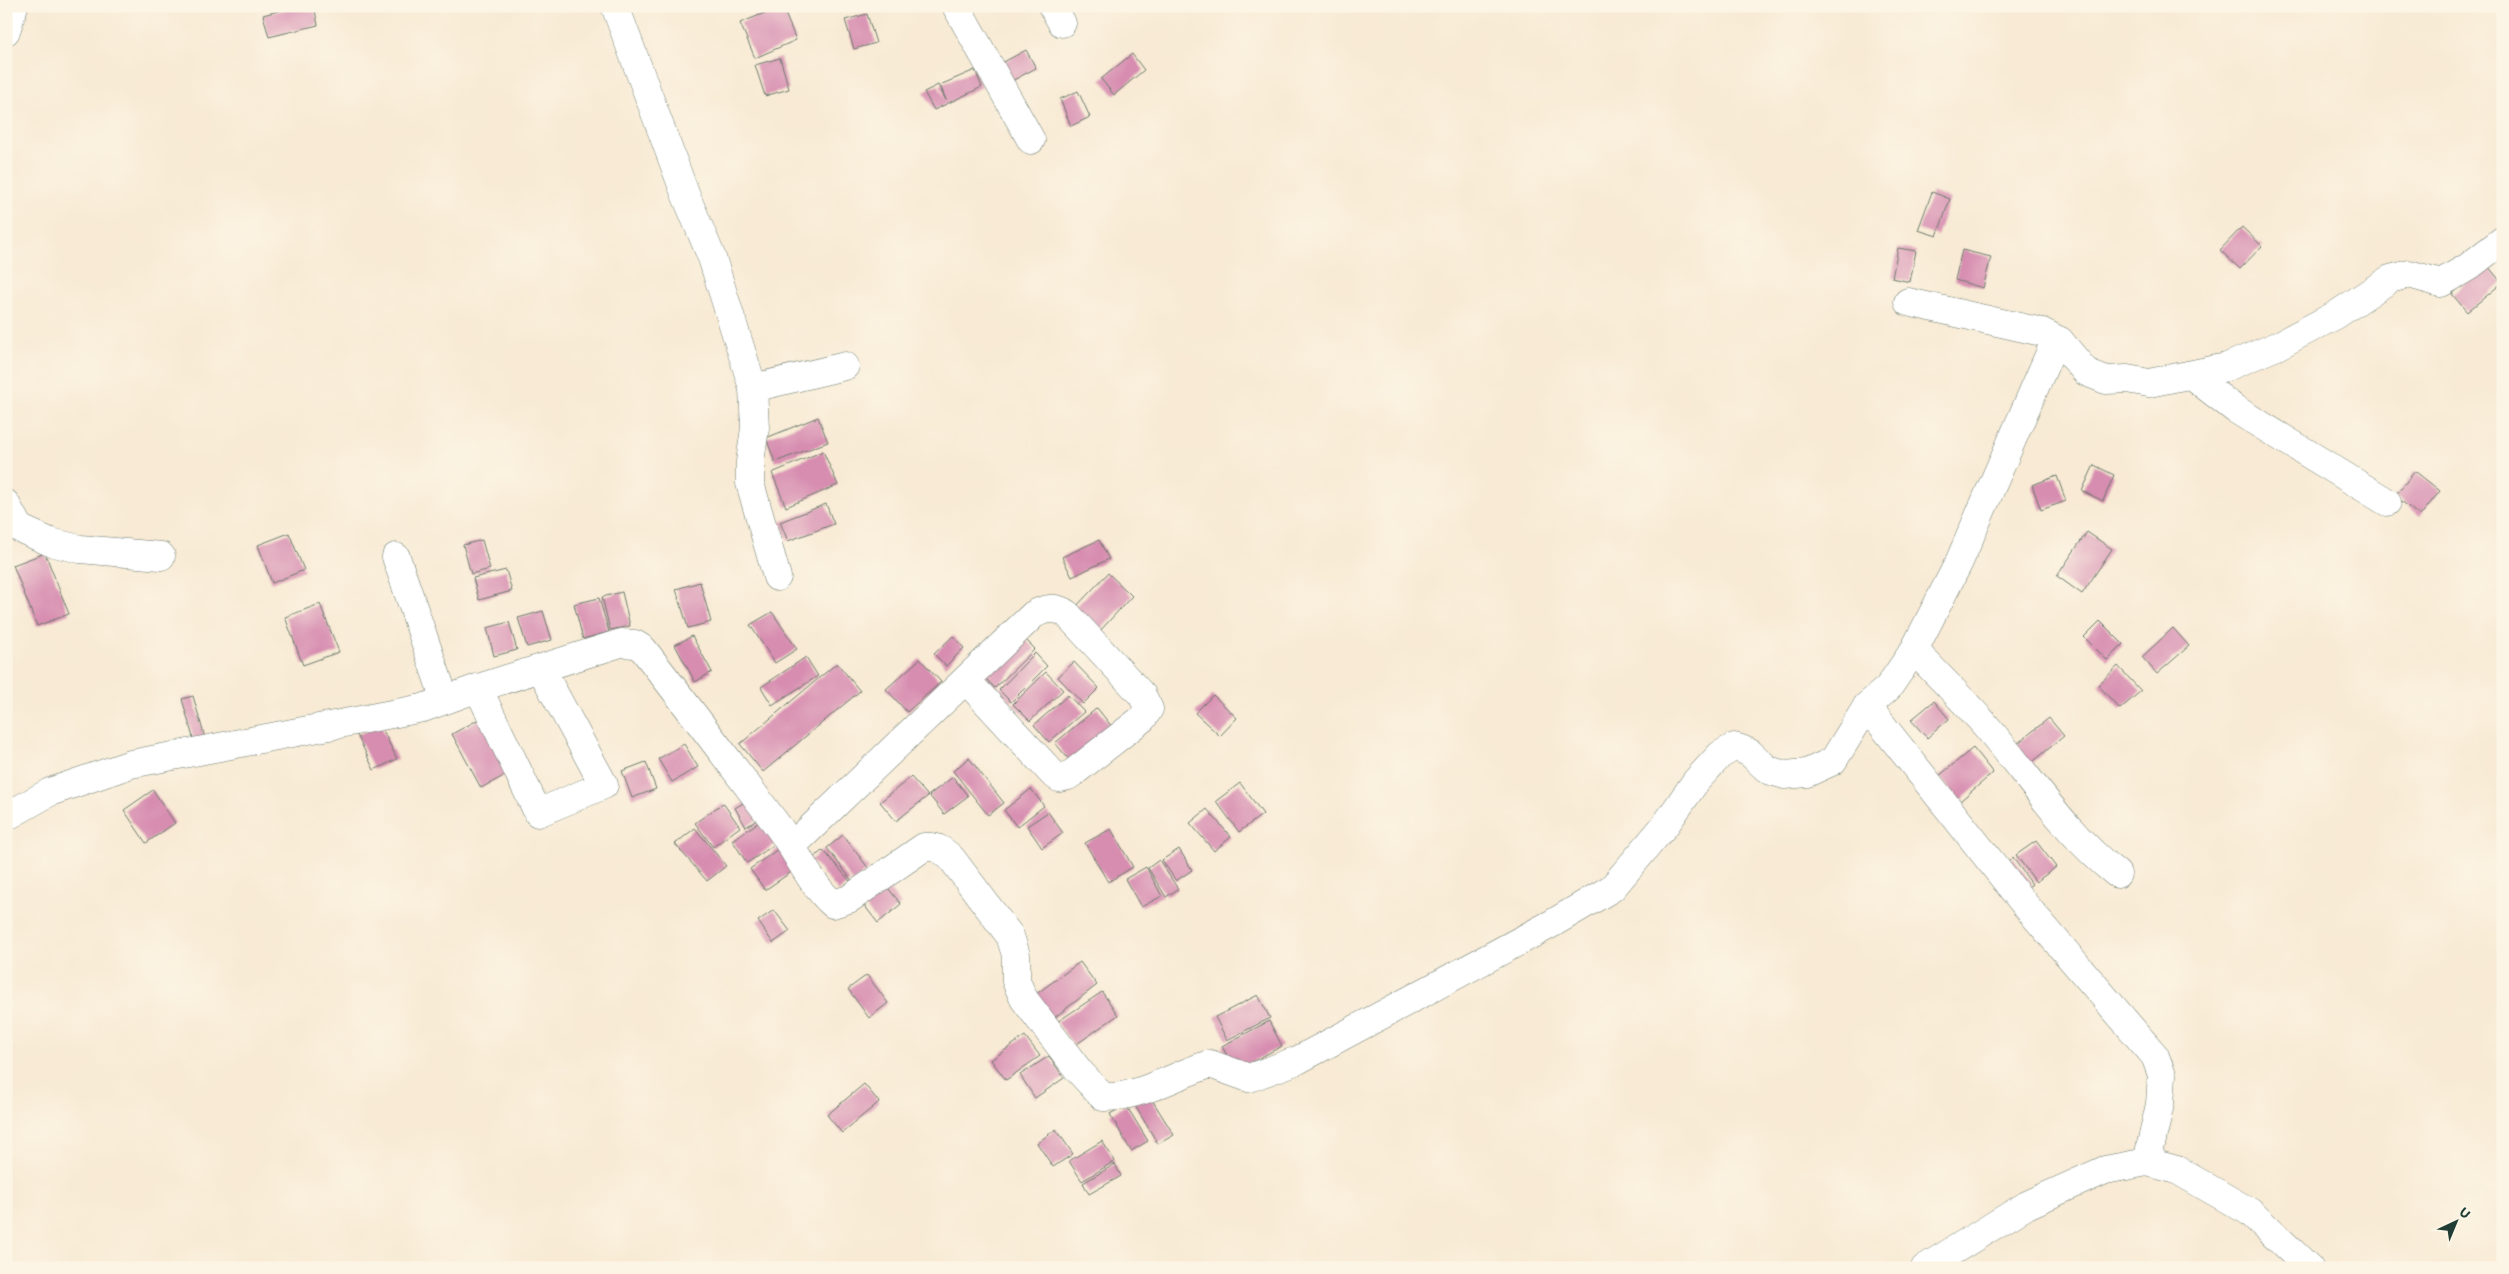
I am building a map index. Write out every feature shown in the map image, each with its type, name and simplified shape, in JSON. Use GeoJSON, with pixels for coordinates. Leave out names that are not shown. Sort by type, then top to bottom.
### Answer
{"type":"FeatureCollection","features":[{"type":"Feature","properties":{"kind":"street"},"geometry":{"type":"LineString","coordinates":[[6,31],[14,6]]}},
{"type":"Feature","properties":{"kind":"street"},"geometry":{"type":"LineString","coordinates":[[615,6],[712,258],[753,388],[755,428],[750,462],[750,483],[777,577]]}},
{"type":"Feature","properties":{"kind":"street"},"geometry":{"type":"LineString","coordinates":[[956,6],[1031,140]]}},
{"type":"Feature","properties":{"kind":"street"},"geometry":{"type":"LineString","coordinates":[[1908,302],[2042,332],[2060,341],[2086,372],[2106,380],[2127,379],[2149,383],[2227,367],[2277,346],[2336,315],[2390,279],[2409,274],[2441,283],[2468,267],[2503,240]]}},
{"type":"Feature","properties":{"kind":"street"},"geometry":{"type":"LineString","coordinates":[[6,817],[50,792],[131,764],[422,708],[478,688],[621,644],[635,644],[643,649],[792,846],[819,892],[833,904],[855,896],[924,847],[935,846],[944,851],[1010,936],[1016,954],[1016,981],[1024,999],[1079,1071],[1103,1096],[1118,1098],[1210,1064],[1249,1078],[1298,1060],[1553,923],[1612,888],[1666,824],[1696,781],[1720,754],[1734,747],[1741,749],[1750,753],[1768,770],[1785,774],[1807,773],[1833,760],[1866,706],[1888,688],[1914,650],[1959,562],[2052,348],[2060,341]]}},
{"type":"Feature","properties":{"kind":"street"},"geometry":{"type":"LineString","coordinates":[[753,388],[845,366]]}},
{"type":"Feature","properties":{"kind":"street"},"geometry":{"type":"LineString","coordinates":[[2191,375],[2235,409],[2387,502]]}},
{"type":"Feature","properties":{"kind":"street"},"geometry":{"type":"LineString","coordinates":[[6,504],[19,528],[50,542],[80,549],[161,556]]}},
{"type":"Feature","properties":{"kind":"street"},"geometry":{"type":"LineString","coordinates":[[396,557],[445,700]]}},
{"type":"Feature","properties":{"kind":"street"},"geometry":{"type":"LineString","coordinates":[[792,846],[1033,615],[1038,612],[1056,609],[1067,614],[1142,694],[1149,709],[1143,718],[1068,776],[1059,778],[1052,773],[966,680]]}},
{"type":"Feature","properties":{"kind":"street"},"geometry":{"type":"LineString","coordinates":[[1914,650],[1981,720],[2064,824],[2093,855],[2117,874]]}},
{"type":"Feature","properties":{"kind":"street"},"geometry":{"type":"LineString","coordinates":[[478,688],[538,813],[604,785],[542,668]]}},
{"type":"Feature","properties":{"kind":"street"},"geometry":{"type":"LineString","coordinates":[[1866,706],[2026,906],[2155,1056],[2162,1075],[2160,1104],[2147,1162]]}},
{"type":"Feature","properties":{"kind":"street"},"geometry":{"type":"LineString","coordinates":[[1925,1268],[2027,1205],[2105,1170],[2147,1162],[2177,1170],[2250,1212],[2308,1268]]}},
{"type":"Feature","properties":{"kind":"building"},"geometry":{"type":"Polygon","coordinates":[[[297,6],[314,6],[318,25],[269,37],[263,15],[297,6]]]}},
{"type":"Feature","properties":{"kind":"building"},"geometry":{"type":"Polygon","coordinates":[[[782,6],[796,40],[755,58],[740,23],[782,6]]]}},
{"type":"Feature","properties":{"kind":"building"},"geometry":{"type":"Polygon","coordinates":[[[867,14],[876,43],[854,49],[845,20],[867,14]]]}},
{"type":"Feature","properties":{"kind":"building"},"geometry":{"type":"Polygon","coordinates":[[[1026,50],[1036,68],[1008,83],[998,65],[1026,50]]]}},
{"type":"Feature","properties":{"kind":"building"},"geometry":{"type":"Polygon","coordinates":[[[1132,54],[1144,70],[1114,95],[1101,79],[1132,54]]]}},
{"type":"Feature","properties":{"kind":"building"},"geometry":{"type":"Polygon","coordinates":[[[780,58],[789,89],[765,96],[755,65],[780,58]]]}},
{"type":"Feature","properties":{"kind":"building"},"geometry":{"type":"Polygon","coordinates":[[[975,70],[982,87],[934,110],[924,92],[938,85],[946,100],[940,85],[975,70]]]}},
{"type":"Feature","properties":{"kind":"building"},"geometry":{"type":"Polygon","coordinates":[[[1078,91],[1090,117],[1071,126],[1060,99],[1078,91]]]}},
{"type":"Feature","properties":{"kind":"building"},"geometry":{"type":"Polygon","coordinates":[[[1932,192],[1950,199],[1937,236],[1918,230],[1932,192]]]}},
{"type":"Feature","properties":{"kind":"building"},"geometry":{"type":"Polygon","coordinates":[[[2242,227],[2262,246],[2240,269],[2220,250],[2242,227]]]}},
{"type":"Feature","properties":{"kind":"building"},"geometry":{"type":"Polygon","coordinates":[[[1898,248],[1916,251],[1910,282],[1892,278],[1898,248]]]}},
{"type":"Feature","properties":{"kind":"building"},"geometry":{"type":"Polygon","coordinates":[[[1962,250],[1991,257],[1983,288],[1955,280],[1962,250]]]}},
{"type":"Feature","properties":{"kind":"building"},"geometry":{"type":"Polygon","coordinates":[[[2487,265],[2502,283],[2467,312],[2452,294],[2487,265]]]}},
{"type":"Feature","properties":{"kind":"building"},"geometry":{"type":"Polygon","coordinates":[[[818,417],[828,442],[775,462],[766,438],[818,417]]]}},
{"type":"Feature","properties":{"kind":"building"},"geometry":{"type":"Polygon","coordinates":[[[823,451],[838,485],[786,507],[772,473],[823,451]]]}},
{"type":"Feature","properties":{"kind":"building"},"geometry":{"type":"Polygon","coordinates":[[[2094,465],[2114,475],[2103,501],[2082,491],[2094,465]]]}},
{"type":"Feature","properties":{"kind":"building"},"geometry":{"type":"Polygon","coordinates":[[[2415,471],[2440,491],[2420,516],[2395,496],[2415,471]]]}},
{"type":"Feature","properties":{"kind":"building"},"geometry":{"type":"Polygon","coordinates":[[[2057,476],[2066,501],[2041,510],[2032,485],[2057,476]]]}},
{"type":"Feature","properties":{"kind":"building"},"geometry":{"type":"Polygon","coordinates":[[[826,504],[834,524],[788,541],[780,522],[826,504]]]}},
{"type":"Feature","properties":{"kind":"building"},"geometry":{"type":"Polygon","coordinates":[[[2087,532],[2112,549],[2082,594],[2057,576],[2087,532]]]}},
{"type":"Feature","properties":{"kind":"building"},"geometry":{"type":"Polygon","coordinates":[[[289,533],[304,570],[272,583],[258,545],[289,533]]]}},
{"type":"Feature","properties":{"kind":"building"},"geometry":{"type":"Polygon","coordinates":[[[482,540],[490,569],[471,574],[463,545],[482,540]]]}},
{"type":"Feature","properties":{"kind":"building"},"geometry":{"type":"Polygon","coordinates":[[[1099,540],[1109,559],[1072,577],[1062,557],[1099,540]]]}},
{"type":"Feature","properties":{"kind":"building"},"geometry":{"type":"Polygon","coordinates":[[[45,553],[69,614],[37,626],[13,565],[45,553]]]}},
{"type":"Feature","properties":{"kind":"building"},"geometry":{"type":"Polygon","coordinates":[[[506,570],[512,591],[479,600],[473,578],[506,570]]]}},
{"type":"Feature","properties":{"kind":"building"},"geometry":{"type":"Polygon","coordinates":[[[1108,573],[1132,596],[1098,633],[1073,610],[1108,573]]]}},
{"type":"Feature","properties":{"kind":"building"},"geometry":{"type":"Polygon","coordinates":[[[700,582],[711,622],[688,628],[676,589],[700,582]]]}},
{"type":"Feature","properties":{"kind":"building"},"geometry":{"type":"Polygon","coordinates":[[[622,592],[630,626],[610,630],[602,597],[622,592]]]}},
{"type":"Feature","properties":{"kind":"building"},"geometry":{"type":"Polygon","coordinates":[[[599,598],[609,632],[583,639],[574,604],[599,598]]]}},
{"type":"Feature","properties":{"kind":"building"},"geometry":{"type":"Polygon","coordinates":[[[320,604],[339,652],[303,665],[285,617],[320,604]]]}},
{"type":"Feature","properties":{"kind":"building"},"geometry":{"type":"Polygon","coordinates":[[[543,611],[552,640],[527,647],[518,618],[543,611]]]}},
{"type":"Feature","properties":{"kind":"building"},"geometry":{"type":"Polygon","coordinates":[[[772,612],[797,649],[775,663],[750,625],[772,612]]]}},
{"type":"Feature","properties":{"kind":"building"},"geometry":{"type":"Polygon","coordinates":[[[2100,621],[2123,644],[2107,660],[2084,637],[2100,621]]]}},
{"type":"Feature","properties":{"kind":"building"},"geometry":{"type":"Polygon","coordinates":[[[509,622],[517,650],[494,656],[487,628],[509,622]]]}},
{"type":"Feature","properties":{"kind":"building"},"geometry":{"type":"Polygon","coordinates":[[[2173,628],[2189,646],[2157,674],[2142,657],[2173,628]]]}},
{"type":"Feature","properties":{"kind":"building"},"geometry":{"type":"Polygon","coordinates":[[[1021,635],[1035,649],[995,688],[981,674],[1021,635]]]}},
{"type":"Feature","properties":{"kind":"building"},"geometry":{"type":"Polygon","coordinates":[[[692,636],[712,672],[695,682],[675,645],[692,636]]]}},
{"type":"Feature","properties":{"kind":"building"},"geometry":{"type":"Polygon","coordinates":[[[953,636],[964,648],[946,666],[934,654],[953,636]]]}},
{"type":"Feature","properties":{"kind":"building"},"geometry":{"type":"Polygon","coordinates":[[[1035,653],[1047,666],[1011,702],[999,690],[1035,653]]]}},
{"type":"Feature","properties":{"kind":"building"},"geometry":{"type":"Polygon","coordinates":[[[806,657],[818,676],[772,705],[761,687],[806,657]]]}},
{"type":"Feature","properties":{"kind":"building"},"geometry":{"type":"Polygon","coordinates":[[[920,659],[941,682],[907,712],[886,689],[920,659]]]}},
{"type":"Feature","properties":{"kind":"building"},"geometry":{"type":"Polygon","coordinates":[[[1074,662],[1099,688],[1083,704],[1058,677],[1074,662]]]}},
{"type":"Feature","properties":{"kind":"building"},"geometry":{"type":"Polygon","coordinates":[[[837,663],[860,691],[763,772],[740,744],[837,663]]]}},
{"type":"Feature","properties":{"kind":"building"},"geometry":{"type":"Polygon","coordinates":[[[2118,666],[2141,691],[2120,709],[2098,685],[2118,666]]]}},
{"type":"Feature","properties":{"kind":"building"},"geometry":{"type":"Polygon","coordinates":[[[1046,672],[1063,690],[1030,721],[1013,704],[1046,672]]]}},
{"type":"Feature","properties":{"kind":"building"},"geometry":{"type":"Polygon","coordinates":[[[1068,695],[1084,712],[1049,742],[1034,725],[1068,695]]]}},
{"type":"Feature","properties":{"kind":"building"},"geometry":{"type":"Polygon","coordinates":[[[1213,695],[1237,718],[1220,736],[1195,713],[1213,695]]]}},
{"type":"Feature","properties":{"kind":"building"},"geometry":{"type":"Polygon","coordinates":[[[193,696],[205,738],[194,741],[182,699],[193,696]]]}},
{"type":"Feature","properties":{"kind":"building"},"geometry":{"type":"Polygon","coordinates":[[[1934,701],[1949,719],[1927,738],[1911,720],[1934,701]]]}},
{"type":"Feature","properties":{"kind":"building"},"geometry":{"type":"Polygon","coordinates":[[[1097,708],[1113,728],[1071,762],[1055,743],[1097,708]]]}},
{"type":"Feature","properties":{"kind":"building"},"geometry":{"type":"Polygon","coordinates":[[[485,716],[515,770],[481,788],[452,734],[485,716]]]}},
{"type":"Feature","properties":{"kind":"building"},"geometry":{"type":"Polygon","coordinates":[[[2049,718],[2064,736],[2028,766],[2013,747],[2049,718]]]}},
{"type":"Feature","properties":{"kind":"building"},"geometry":{"type":"Polygon","coordinates":[[[380,724],[397,759],[374,770],[357,735],[380,724]]]}},
{"type":"Feature","properties":{"kind":"building"},"geometry":{"type":"Polygon","coordinates":[[[684,744],[698,767],[672,782],[658,759],[684,744]]]}},
{"type":"Feature","properties":{"kind":"building"},"geometry":{"type":"Polygon","coordinates":[[[1973,748],[1993,773],[1960,801],[1939,776],[1973,748]]]}},
{"type":"Feature","properties":{"kind":"building"},"geometry":{"type":"Polygon","coordinates":[[[969,758],[1004,803],[988,815],[953,771],[969,758]]]}},
{"type":"Feature","properties":{"kind":"building"},"geometry":{"type":"Polygon","coordinates":[[[646,762],[656,789],[632,798],[622,771],[646,762]]]}},
{"type":"Feature","properties":{"kind":"building"},"geometry":{"type":"Polygon","coordinates":[[[911,777],[928,796],[896,821],[880,802],[911,777]]]}},
{"type":"Feature","properties":{"kind":"building"},"geometry":{"type":"Polygon","coordinates":[[[953,777],[968,796],[944,814],[929,795],[953,777]]]}},
{"type":"Feature","properties":{"kind":"building"},"geometry":{"type":"Polygon","coordinates":[[[1240,783],[1263,814],[1239,832],[1216,801],[1240,783]]]}},
{"type":"Feature","properties":{"kind":"building"},"geometry":{"type":"Polygon","coordinates":[[[1031,789],[1044,806],[1017,827],[1004,810],[1031,789]]]}},
{"type":"Feature","properties":{"kind":"building"},"geometry":{"type":"Polygon","coordinates":[[[153,790],[175,823],[146,843],[124,810],[153,790]]]}},
{"type":"Feature","properties":{"kind":"building"},"geometry":{"type":"Polygon","coordinates":[[[753,797],[764,815],[746,827],[735,808],[753,797]]]}},
{"type":"Feature","properties":{"kind":"building"},"geometry":{"type":"Polygon","coordinates":[[[723,803],[740,827],[713,847],[695,823],[723,803]]]}},
{"type":"Feature","properties":{"kind":"building"},"geometry":{"type":"Polygon","coordinates":[[[1207,809],[1231,837],[1214,851],[1190,823],[1207,809]]]}},
{"type":"Feature","properties":{"kind":"building"},"geometry":{"type":"Polygon","coordinates":[[[1048,812],[1063,833],[1042,848],[1027,826],[1048,812]]]}},
{"type":"Feature","properties":{"kind":"building"},"geometry":{"type":"Polygon","coordinates":[[[768,816],[783,839],[747,863],[732,840],[768,816]]]}},
{"type":"Feature","properties":{"kind":"building"},"geometry":{"type":"Polygon","coordinates":[[[695,828],[726,866],[707,881],[675,844],[695,828]]]}},
{"type":"Feature","properties":{"kind":"building"},"geometry":{"type":"Polygon","coordinates":[[[1111,829],[1133,867],[1108,882],[1085,843],[1111,829]]]}},
{"type":"Feature","properties":{"kind":"building"},"geometry":{"type":"Polygon","coordinates":[[[843,835],[869,869],[853,882],[827,848],[843,835]]]}},
{"type":"Feature","properties":{"kind":"building"},"geometry":{"type":"Polygon","coordinates":[[[2036,841],[2056,867],[2036,882],[2016,855],[2036,841]]]}},
{"type":"Feature","properties":{"kind":"building"},"geometry":{"type":"Polygon","coordinates":[[[785,844],[800,866],[765,890],[750,869],[785,844]]]}},
{"type":"Feature","properties":{"kind":"building"},"geometry":{"type":"Polygon","coordinates":[[[1179,849],[1192,870],[1176,881],[1162,860],[1179,849]]]}},
{"type":"Feature","properties":{"kind":"building"},"geometry":{"type":"Polygon","coordinates":[[[823,850],[850,881],[839,892],[811,860],[823,850]]]}},
{"type":"Feature","properties":{"kind":"building"},"geometry":{"type":"Polygon","coordinates":[[[2013,858],[2032,884],[2020,893],[2000,868],[2013,858]]]}},
{"type":"Feature","properties":{"kind":"building"},"geometry":{"type":"Polygon","coordinates":[[[1159,860],[1178,889],[1166,897],[1148,868],[1159,860]]]}},
{"type":"Feature","properties":{"kind":"building"},"geometry":{"type":"Polygon","coordinates":[[[1146,867],[1162,896],[1141,907],[1125,879],[1146,867]]]}},
{"type":"Feature","properties":{"kind":"building"},"geometry":{"type":"Polygon","coordinates":[[[883,882],[901,904],[878,923],[860,900],[883,882]]]}},
{"type":"Feature","properties":{"kind":"building"},"geometry":{"type":"Polygon","coordinates":[[[774,910],[790,931],[773,943],[758,921],[774,910]]]}},
{"type":"Feature","properties":{"kind":"building"},"geometry":{"type":"Polygon","coordinates":[[[1080,962],[1097,985],[1050,1021],[1032,997],[1080,962]]]}},
{"type":"Feature","properties":{"kind":"building"},"geometry":{"type":"Polygon","coordinates":[[[867,975],[888,1003],[869,1018],[848,989],[867,975]]]}},
{"type":"Feature","properties":{"kind":"building"},"geometry":{"type":"Polygon","coordinates":[[[1102,992],[1118,1015],[1074,1046],[1057,1022],[1102,992]]]}},
{"type":"Feature","properties":{"kind":"building"},"geometry":{"type":"Polygon","coordinates":[[[1258,995],[1270,1018],[1227,1040],[1215,1017],[1258,995]]]}},
{"type":"Feature","properties":{"kind":"building"},"geometry":{"type":"Polygon","coordinates":[[[1269,1021],[1282,1046],[1235,1071],[1222,1046],[1269,1021]]]}},
{"type":"Feature","properties":{"kind":"building"},"geometry":{"type":"Polygon","coordinates":[[[1025,1036],[1040,1056],[1006,1080],[991,1060],[1025,1036]]]}},
{"type":"Feature","properties":{"kind":"building"},"geometry":{"type":"Polygon","coordinates":[[[1049,1056],[1064,1078],[1035,1098],[1020,1075],[1049,1056]]]}},
{"type":"Feature","properties":{"kind":"building"},"geometry":{"type":"Polygon","coordinates":[[[864,1084],[879,1102],[842,1133],[827,1115],[864,1084]]]}},
{"type":"Feature","properties":{"kind":"building"},"geometry":{"type":"Polygon","coordinates":[[[1149,1095],[1174,1135],[1158,1144],[1134,1104],[1149,1095]]]}},
{"type":"Feature","properties":{"kind":"building"},"geometry":{"type":"Polygon","coordinates":[[[1126,1105],[1148,1141],[1131,1151],[1110,1114],[1126,1105]]]}},
{"type":"Feature","properties":{"kind":"building"},"geometry":{"type":"Polygon","coordinates":[[[1056,1129],[1073,1154],[1053,1167],[1037,1143],[1056,1129]]]}},
{"type":"Feature","properties":{"kind":"building"},"geometry":{"type":"Polygon","coordinates":[[[1102,1141],[1115,1161],[1082,1181],[1069,1161],[1102,1141]]]}},
{"type":"Feature","properties":{"kind":"building"},"geometry":{"type":"Polygon","coordinates":[[[1115,1164],[1121,1176],[1089,1194],[1083,1183],[1115,1164]]]}}]}
